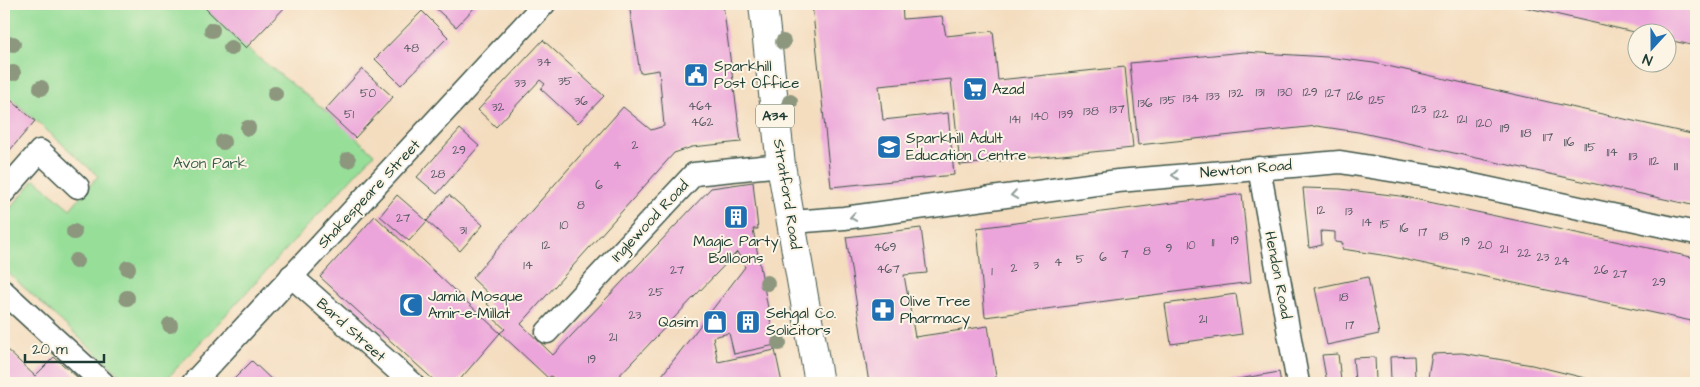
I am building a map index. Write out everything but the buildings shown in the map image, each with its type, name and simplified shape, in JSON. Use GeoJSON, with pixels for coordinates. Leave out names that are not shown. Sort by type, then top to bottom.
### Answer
{"type":"FeatureCollection","features":[{"type":"Feature","properties":{"kind":"highway","name":"Stratford Road"},"geometry":{"type":"LineString","coordinates":[[762,4],[781,165],[819,383]]}},
{"type":"Feature","properties":{"kind":"street","name":"Shakespeare Street"},"geometry":{"type":"LineString","coordinates":[[193,383],[544,4]]}},
{"type":"Feature","properties":{"kind":"street"},"geometry":{"type":"LineString","coordinates":[[4,192],[40,151],[78,187]]}},
{"type":"Feature","properties":{"kind":"street","name":"Newton Road"},"geometry":{"type":"LineString","coordinates":[[792,222],[854,217],[1118,181],[1340,162],[1396,170],[1696,233]]}},
{"type":"Feature","properties":{"kind":"street","name":"Inglewood Road"},"geometry":{"type":"LineString","coordinates":[[547,332],[694,174],[781,165]]}},
{"type":"Feature","properties":{"kind":"street","name":"Hendon Road"},"geometry":{"type":"LineString","coordinates":[[1259,168],[1298,383]]}},
{"type":"Feature","properties":{"kind":"street","name":"Bard Street"},"geometry":{"type":"LineString","coordinates":[[291,276],[412,383]]}},
{"type":"Feature","properties":{"kind":"street"},"geometry":{"type":"LineString","coordinates":[[4,292],[103,383]]}},
{"type":"Feature","properties":{"kind":"green space","name":"Avon Park"},"geometry":{"type":"Polygon","coordinates":[[[4,4],[201,4],[246,48],[325,110],[374,154],[163,383],[129,383],[4,269],[4,216],[35,179],[70,209],[98,176],[4,92],[4,4]]]}},
{"type":"Feature","properties":{"kind":"place","name":"Sparkhill Post Office"},"geometry":{"type":"Point","coordinates":[696,75]}},
{"type":"Feature","properties":{"kind":"place","name":"Azad"},"geometry":{"type":"Point","coordinates":[975,89]}},
{"type":"Feature","properties":{"kind":"place","name":"Sparkhill Adult Education Centre"},"geometry":{"type":"Point","coordinates":[889,147]}},
{"type":"Feature","properties":{"kind":"place","name":"Magic Party Balloons"},"geometry":{"type":"Point","coordinates":[736,217]}},
{"type":"Feature","properties":{"kind":"place","name":"Jamia Mosque Amir-e-Millat"},"geometry":{"type":"Point","coordinates":[411,305]}},
{"type":"Feature","properties":{"kind":"place","name":"Olive Tree Pharmacy"},"geometry":{"type":"Point","coordinates":[883,310]}},
{"type":"Feature","properties":{"kind":"place","name":"Qasim"},"geometry":{"type":"Point","coordinates":[715,322]}},
{"type":"Feature","properties":{"kind":"place","name":"Sehgal Co. Solicitors"},"geometry":{"type":"Point","coordinates":[748,322]}}]}
